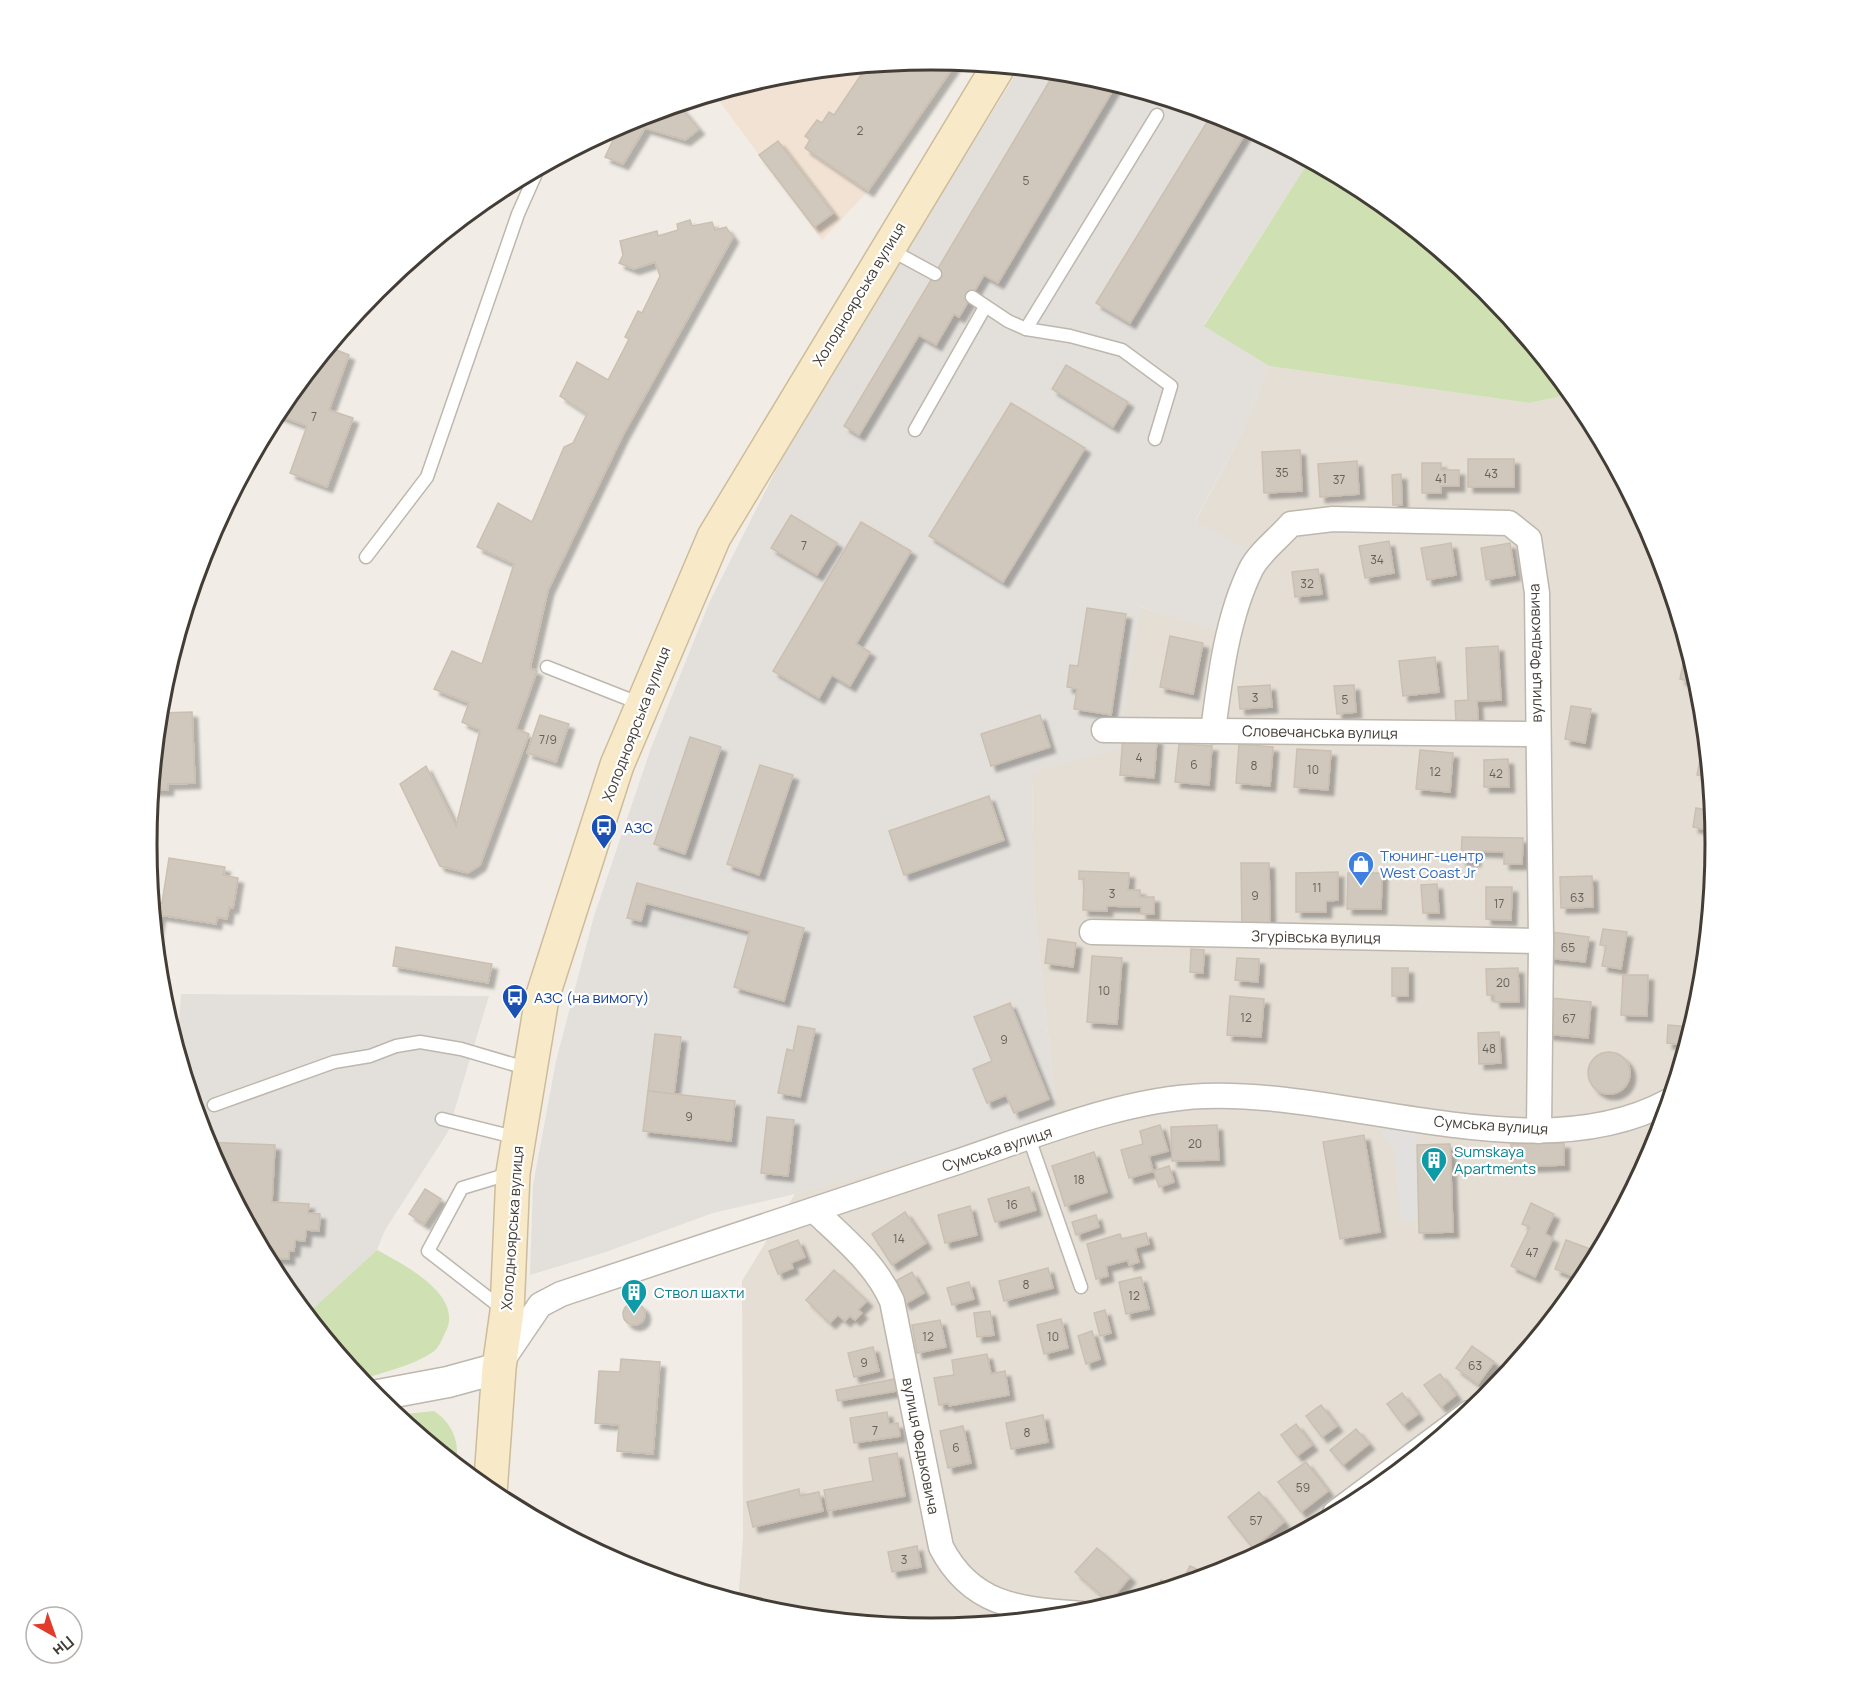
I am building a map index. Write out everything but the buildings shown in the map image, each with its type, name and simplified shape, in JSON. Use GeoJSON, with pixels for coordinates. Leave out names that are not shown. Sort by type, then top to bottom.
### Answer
{"type":"FeatureCollection","features":[{"type":"Feature","properties":{"kind":"main road","name":"Холодноярська вулиця"},"geometry":{"type":"LineString","coordinates":[[491,1482],[499,1368],[507,1312],[513,1173],[542,998],[617,765],[714,537],[994,73]]}},
{"type":"Feature","properties":{"kind":"street","name":"вулиця Федьковича"},"geometry":{"type":"LineString","coordinates":[[1213,731],[1228,642],[1252,568],[1291,524],[1333,519],[1509,523],[1529,539],[1536,593],[1540,941],[1539,1131]]}},
{"type":"Feature","properties":{"kind":"street","name":"Словечанська вулиця"},"geometry":{"type":"LineString","coordinates":[[1104,730],[1537,734]]}},
{"type":"Feature","properties":{"kind":"street","name":"Згурівська вулиця"},"geometry":{"type":"LineString","coordinates":[[1092,932],[1540,941]]}},
{"type":"Feature","properties":{"kind":"street","name":"Сумська вулиця"},"geometry":{"type":"LineString","coordinates":[[499,1368],[540,1305],[561,1294],[1029,1138],[1152,1103],[1204,1096],[1305,1102],[1430,1122],[1539,1131],[1605,1126],[1644,1114],[1658,1106]]}},
{"type":"Feature","properties":{"kind":"street","name":"вулиця Федьковича"},"geometry":{"type":"LineString","coordinates":[[814,1210],[869,1262],[884,1282],[892,1301],[941,1547],[952,1568],[970,1587],[986,1597],[1010,1604],[1048,1609]]}},
{"type":"Feature","properties":{"kind":"street"},"geometry":{"type":"LineString","coordinates":[[385,1394],[448,1382],[499,1368]]}},
{"type":"Feature","properties":{"kind":"lane"},"geometry":{"type":"LineString","coordinates":[[1026,329],[1157,115]]}},
{"type":"Feature","properties":{"kind":"lane"},"geometry":{"type":"LineString","coordinates":[[366,556],[427,477],[518,214],[533,180]]}},
{"type":"Feature","properties":{"kind":"lane"},"geometry":{"type":"LineString","coordinates":[[887,248],[935,274]]}},
{"type":"Feature","properties":{"kind":"lane"},"geometry":{"type":"LineString","coordinates":[[972,297],[985,307],[1026,329],[1122,350],[1171,386],[1155,439]]}},
{"type":"Feature","properties":{"kind":"lane"},"geometry":{"type":"LineString","coordinates":[[915,430],[985,307]]}},
{"type":"Feature","properties":{"kind":"lane"},"geometry":{"type":"LineString","coordinates":[[547,667],[641,704]]}},
{"type":"Feature","properties":{"kind":"lane"},"geometry":{"type":"LineString","coordinates":[[214,1105],[333,1062],[370,1056],[396,1046],[420,1042],[461,1049],[530,1070]]}},
{"type":"Feature","properties":{"kind":"lane"},"geometry":{"type":"LineString","coordinates":[[442,1119],[519,1139]]}},
{"type":"Feature","properties":{"kind":"lane"},"geometry":{"type":"LineString","coordinates":[[1029,1138],[1081,1287]]}},
{"type":"Feature","properties":{"kind":"lane"},"geometry":{"type":"LineString","coordinates":[[507,1312],[428,1251],[462,1188],[513,1173]]}},
{"type":"Feature","properties":{"kind":"shaded area"},"geometry":{"type":"Polygon","coordinates":[[[951,71],[868,191],[822,240],[719,100],[780,85],[829,77],[880,72],[951,71]]]}},
{"type":"Feature","properties":{"kind":"shaded area"},"geometry":{"type":"Polygon","coordinates":[[[1015,75],[1081,85],[1179,112],[1227,129],[1305,167],[1204,325],[1269,366],[1244,429],[1195,521],[1257,554],[1216,631],[1141,607],[1118,748],[1032,773],[1034,903],[1057,1119],[795,1194],[713,1213],[606,1252],[530,1275],[533,1185],[556,1061],[594,916],[651,748],[709,603],[782,458],[868,312],[1015,75]]]}},
{"type":"Feature","properties":{"kind":"shaded area"},"geometry":{"type":"Polygon","coordinates":[[[1269,366],[1530,403],[1561,396],[1601,458],[1646,548],[1678,644],[1690,694],[1703,794],[1705,844],[1703,895],[1690,995],[1678,1045],[1646,1141],[1601,1232],[1574,1275],[1545,1316],[1478,1392],[1402,1459],[1318,1515],[1273,1539],[1227,1560],[1131,1592],[1081,1604],[1032,1612],[981,1617],[880,1617],[829,1612],[739,1594],[743,1538],[742,1281],[795,1194],[1057,1119],[1034,903],[1032,772],[1118,748],[1140,607],[1217,630],[1257,555],[1195,522],[1244,429],[1269,366]]]}},
{"type":"Feature","properties":{"kind":"shaded area"},"geometry":{"type":"Polygon","coordinates":[[[181,994],[489,996],[448,1132],[385,1230],[377,1250],[312,1310],[260,1232],[236,1187],[215,1141],[179,1027],[181,994]]]}},
{"type":"Feature","properties":{"kind":"shaded area"},"geometry":{"type":"Polygon","coordinates":[[[1376,1128],[1416,1133],[1418,1221],[1401,1219],[1394,1147],[1376,1128]]]}},
{"type":"Feature","properties":{"kind":"green space"},"geometry":{"type":"Polygon","coordinates":[[[1305,167],[1361,201],[1402,230],[1441,263],[1478,297],[1512,334],[1561,396],[1530,403],[1269,366],[1204,326],[1305,167]]]}},
{"type":"Feature","properties":{"kind":"green space"},"geometry":{"type":"Polygon","coordinates":[[[377,1250],[429,1283],[440,1294],[447,1306],[449,1319],[445,1333],[433,1352],[407,1365],[369,1377],[312,1310],[377,1250]]]}},
{"type":"Feature","properties":{"kind":"green space"},"geometry":{"type":"Polygon","coordinates":[[[434,1411],[441,1416],[454,1434],[457,1457],[420,1426],[407,1414],[434,1411]]]}},
{"type":"Feature","properties":{"kind":"place","name":"АЗС"},"geometry":{"type":"Point","coordinates":[604,850]}},
{"type":"Feature","properties":{"kind":"place","name":"Тюнинг-центр West Coast Jr"},"geometry":{"type":"Point","coordinates":[1361,887]}},
{"type":"Feature","properties":{"kind":"place","name":"АЗС (на вимогу)"},"geometry":{"type":"Point","coordinates":[515,1020]}},
{"type":"Feature","properties":{"kind":"place","name":"Sumskaya Apartments"},"geometry":{"type":"Point","coordinates":[1434,1183]}},
{"type":"Feature","properties":{"kind":"place","name":"Ствол шахти"},"geometry":{"type":"Point","coordinates":[634,1315]}}]}
